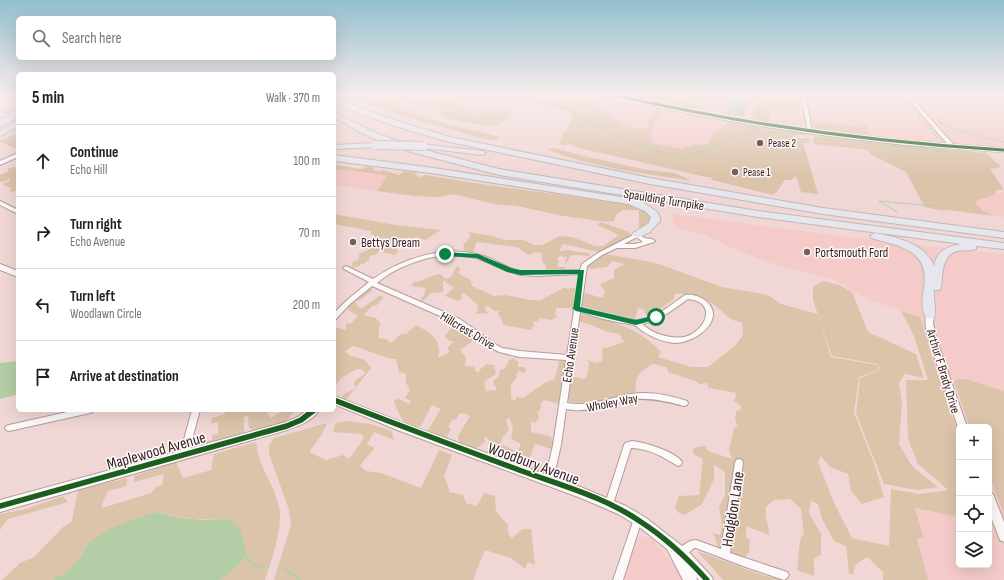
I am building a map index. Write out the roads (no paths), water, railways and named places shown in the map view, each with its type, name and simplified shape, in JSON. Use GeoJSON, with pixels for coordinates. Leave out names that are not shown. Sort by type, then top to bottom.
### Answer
{"type":"FeatureCollection","features":[{"type":"Feature","properties":{"kind":"highway","name":"Spaulding Turnpike"},"geometry":{"type":"LineString","coordinates":[[347,121],[388,141],[459,163],[513,175],[758,214],[1004,246]]}},
{"type":"Feature","properties":{"kind":"highway","name":"Spaulding Turnpike"},"geometry":{"type":"LineString","coordinates":[[390,121],[460,142],[650,181],[829,212],[1004,235]]}},
{"type":"Feature","properties":{"kind":"highway"},"geometry":{"type":"LineString","coordinates":[[0,134],[16,124]]}},
{"type":"Feature","properties":{"kind":"highway"},"geometry":{"type":"LineString","coordinates":[[336,147],[424,146],[499,156],[667,187],[738,197]]}},
{"type":"Feature","properties":{"kind":"highway"},"geometry":{"type":"LineString","coordinates":[[336,158],[683,203]]}},
{"type":"Feature","properties":{"kind":"highway"},"geometry":{"type":"LineString","coordinates":[[427,170],[627,201],[881,237],[899,242],[920,254],[928,266],[930,274],[926,304],[930,315]]}},
{"type":"Feature","properties":{"kind":"highway"},"geometry":{"type":"LineString","coordinates":[[627,201],[649,210],[655,217],[656,223],[637,235]]}},
{"type":"Feature","properties":{"kind":"highway"},"geometry":{"type":"LineString","coordinates":[[930,315],[933,306],[939,261],[944,253],[955,248],[964,247],[1004,250]]}},
{"type":"Feature","properties":{"kind":"street"},"geometry":{"type":"LineString","coordinates":[[744,121],[810,132],[1004,150]]}},
{"type":"Feature","properties":{"kind":"street"},"geometry":{"type":"LineString","coordinates":[[808,121],[810,132]]}},
{"type":"Feature","properties":{"kind":"street"},"geometry":{"type":"LineString","coordinates":[[930,121],[952,146]]}},
{"type":"Feature","properties":{"kind":"street"},"geometry":{"type":"LineString","coordinates":[[0,163],[16,156]]}},
{"type":"Feature","properties":{"kind":"street"},"geometry":{"type":"LineString","coordinates":[[0,203],[16,211]]}},
{"type":"Feature","properties":{"kind":"street"},"geometry":{"type":"LineString","coordinates":[[336,315],[350,300],[373,282],[413,261],[445,254],[478,256],[509,270],[520,273],[582,272],[586,262],[637,235],[643,240],[652,241],[635,246],[615,247]]}},
{"type":"Feature","properties":{"kind":"street"},"geometry":{"type":"LineString","coordinates":[[0,267],[16,273]]}},
{"type":"Feature","properties":{"kind":"street","name":"Hillcrest Drive"},"geometry":{"type":"LineString","coordinates":[[346,268],[458,322],[501,350],[517,354],[569,358]]}},
{"type":"Feature","properties":{"kind":"street","name":"Echo Avenue"},"geometry":{"type":"LineString","coordinates":[[549,480],[556,453],[582,272]]}},
{"type":"Feature","properties":{"kind":"street"},"geometry":{"type":"LineString","coordinates":[[576,309],[636,323],[658,337],[672,340],[682,340],[695,335],[701,330],[710,317],[710,311],[702,301],[692,297],[687,297],[660,315],[647,321],[636,323]]}},
{"type":"Feature","properties":{"kind":"street","name":"Arthur F Brady Drive"},"geometry":{"type":"LineString","coordinates":[[930,315],[929,323],[932,338],[961,424]]}},
{"type":"Feature","properties":{"kind":"street","name":"Wholey Way"},"geometry":{"type":"LineString","coordinates":[[563,405],[577,408],[591,408],[623,399],[649,396],[684,403]]}},
{"type":"Feature","properties":{"kind":"street","name":"Woodbury Avenue"},"geometry":{"type":"LineString","coordinates":[[336,401],[404,428],[549,480],[609,504],[638,519],[682,552],[707,580]]}},
{"type":"Feature","properties":{"kind":"street"},"geometry":{"type":"LineString","coordinates":[[9,428],[81,412]]}},
{"type":"Feature","properties":{"kind":"street"},"geometry":{"type":"LineString","coordinates":[[184,454],[195,412]]}},
{"type":"Feature","properties":{"kind":"street","name":"Maplewood Avenue"},"geometry":{"type":"LineString","coordinates":[[0,506],[287,426],[301,420],[311,412]]}},
{"type":"Feature","properties":{"kind":"street"},"geometry":{"type":"LineString","coordinates":[[609,504],[628,445],[636,444],[672,457],[678,462]]}},
{"type":"Feature","properties":{"kind":"street","name":"Hodgdon Lane"},"geometry":{"type":"LineString","coordinates":[[725,555],[739,463]]}},
{"type":"Feature","properties":{"kind":"street"},"geometry":{"type":"LineString","coordinates":[[992,506],[1004,536]]}},
{"type":"Feature","properties":{"kind":"street"},"geometry":{"type":"LineString","coordinates":[[618,580],[638,519]]}},
{"type":"Feature","properties":{"kind":"street"},"geometry":{"type":"LineString","coordinates":[[682,552],[692,544],[696,544],[784,575]]}},
{"type":"Feature","properties":{"kind":"street","name":"Woodbury Avenue"},"geometry":{"type":"LineString","coordinates":[[671,545],[686,574],[691,580]]}},
{"type":"Feature","properties":{"kind":"waterway"},"geometry":{"type":"LineString","coordinates":[[587,121],[634,143],[667,154],[688,156],[714,148],[730,138],[753,131],[804,134]]}},
{"type":"Feature","properties":{"kind":"waterway"},"geometry":{"type":"LineString","coordinates":[[923,121],[942,143]]}},
{"type":"Feature","properties":{"kind":"waterway"},"geometry":{"type":"LineString","coordinates":[[939,121],[955,130],[1004,142]]}},
{"type":"Feature","properties":{"kind":"waterway"},"geometry":{"type":"LineString","coordinates":[[749,132],[756,127]]}},
{"type":"Feature","properties":{"kind":"waterway"},"geometry":{"type":"LineString","coordinates":[[818,138],[949,152]]}},
{"type":"Feature","properties":{"kind":"waterway"},"geometry":{"type":"LineString","coordinates":[[897,212],[879,201],[934,206],[936,203]]}},
{"type":"Feature","properties":{"kind":"waterway"},"geometry":{"type":"LineString","coordinates":[[246,556],[254,565],[264,567]]}},
{"type":"Feature","properties":{"kind":"waterway"},"geometry":{"type":"LineString","coordinates":[[283,568],[300,580]]}},
{"type":"Feature","properties":{"kind":"place","name":"Pease 2"},"geometry":{"type":"Point","coordinates":[760,143]}},
{"type":"Feature","properties":{"kind":"place","name":"Pease 1"},"geometry":{"type":"Point","coordinates":[735,172]}},
{"type":"Feature","properties":{"kind":"place","name":"Bettys Dream"},"geometry":{"type":"Point","coordinates":[353,242]}},
{"type":"Feature","properties":{"kind":"place","name":"Portsmouth Ford"},"geometry":{"type":"Point","coordinates":[807,252]}}]}
